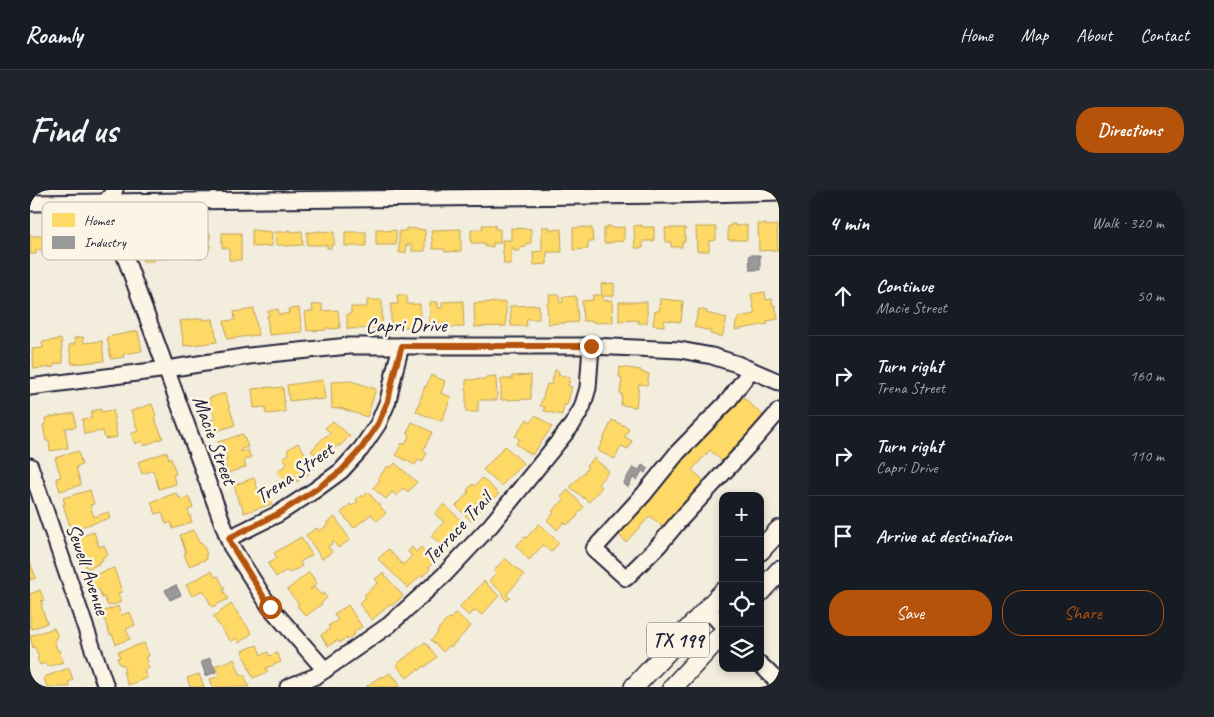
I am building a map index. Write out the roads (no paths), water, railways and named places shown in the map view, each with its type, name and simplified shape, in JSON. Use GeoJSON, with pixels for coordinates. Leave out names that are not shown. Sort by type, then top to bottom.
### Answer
{"type":"FeatureCollection","features":[{"type":"Feature","properties":{"kind":"main road"},"geometry":{"type":"LineString","coordinates":[[764,547],[779,530]]}},
{"type":"Feature","properties":{"kind":"main road"},"geometry":{"type":"LineString","coordinates":[[764,588],[779,571]]}},
{"type":"Feature","properties":{"kind":"main road","name":"TX 199"},"geometry":{"type":"LineString","coordinates":[[634,687],[719,596]]}},
{"type":"Feature","properties":{"kind":"main road","name":"TX 199"},"geometry":{"type":"LineString","coordinates":[[673,687],[719,637]]}},
{"type":"Feature","properties":{"kind":"street"},"geometry":{"type":"LineString","coordinates":[[105,202],[116,190]]}},
{"type":"Feature","properties":{"kind":"street"},"geometry":{"type":"LineString","coordinates":[[105,202],[779,192]]}},
{"type":"Feature","properties":{"kind":"street","name":"Macie Street"},"geometry":{"type":"LineString","coordinates":[[127,260],[232,546],[270,607],[325,670]]}},
{"type":"Feature","properties":{"kind":"street","name":"Capri Drive"},"geometry":{"type":"LineString","coordinates":[[30,387],[249,356],[349,346],[591,346],[680,350],[712,356],[737,364],[779,382]]}},
{"type":"Feature","properties":{"kind":"street","name":"Trena Street"},"geometry":{"type":"LineString","coordinates":[[229,538],[278,514],[315,490],[341,471],[361,449],[378,424],[388,401],[402,346]]}},
{"type":"Feature","properties":{"kind":"street","name":"Terrace Trail"},"geometry":{"type":"LineString","coordinates":[[288,687],[316,676],[389,625],[444,575],[491,525],[572,426],[582,408],[588,388],[591,346]]}},
{"type":"Feature","properties":{"kind":"street"},"geometry":{"type":"LineString","coordinates":[[751,370],[728,401],[678,452],[644,494],[594,549],[626,578],[659,545],[779,411]]}},
{"type":"Feature","properties":{"kind":"street","name":"Sewell Avenue"},"geometry":{"type":"LineString","coordinates":[[30,466],[106,687]]}},
{"type":"Feature","properties":{"kind":"street"},"geometry":{"type":"LineString","coordinates":[[707,609],[719,622]]}},
{"type":"Feature","properties":{"kind":"street"},"geometry":{"type":"LineString","coordinates":[[764,668],[779,683]]}}]}
